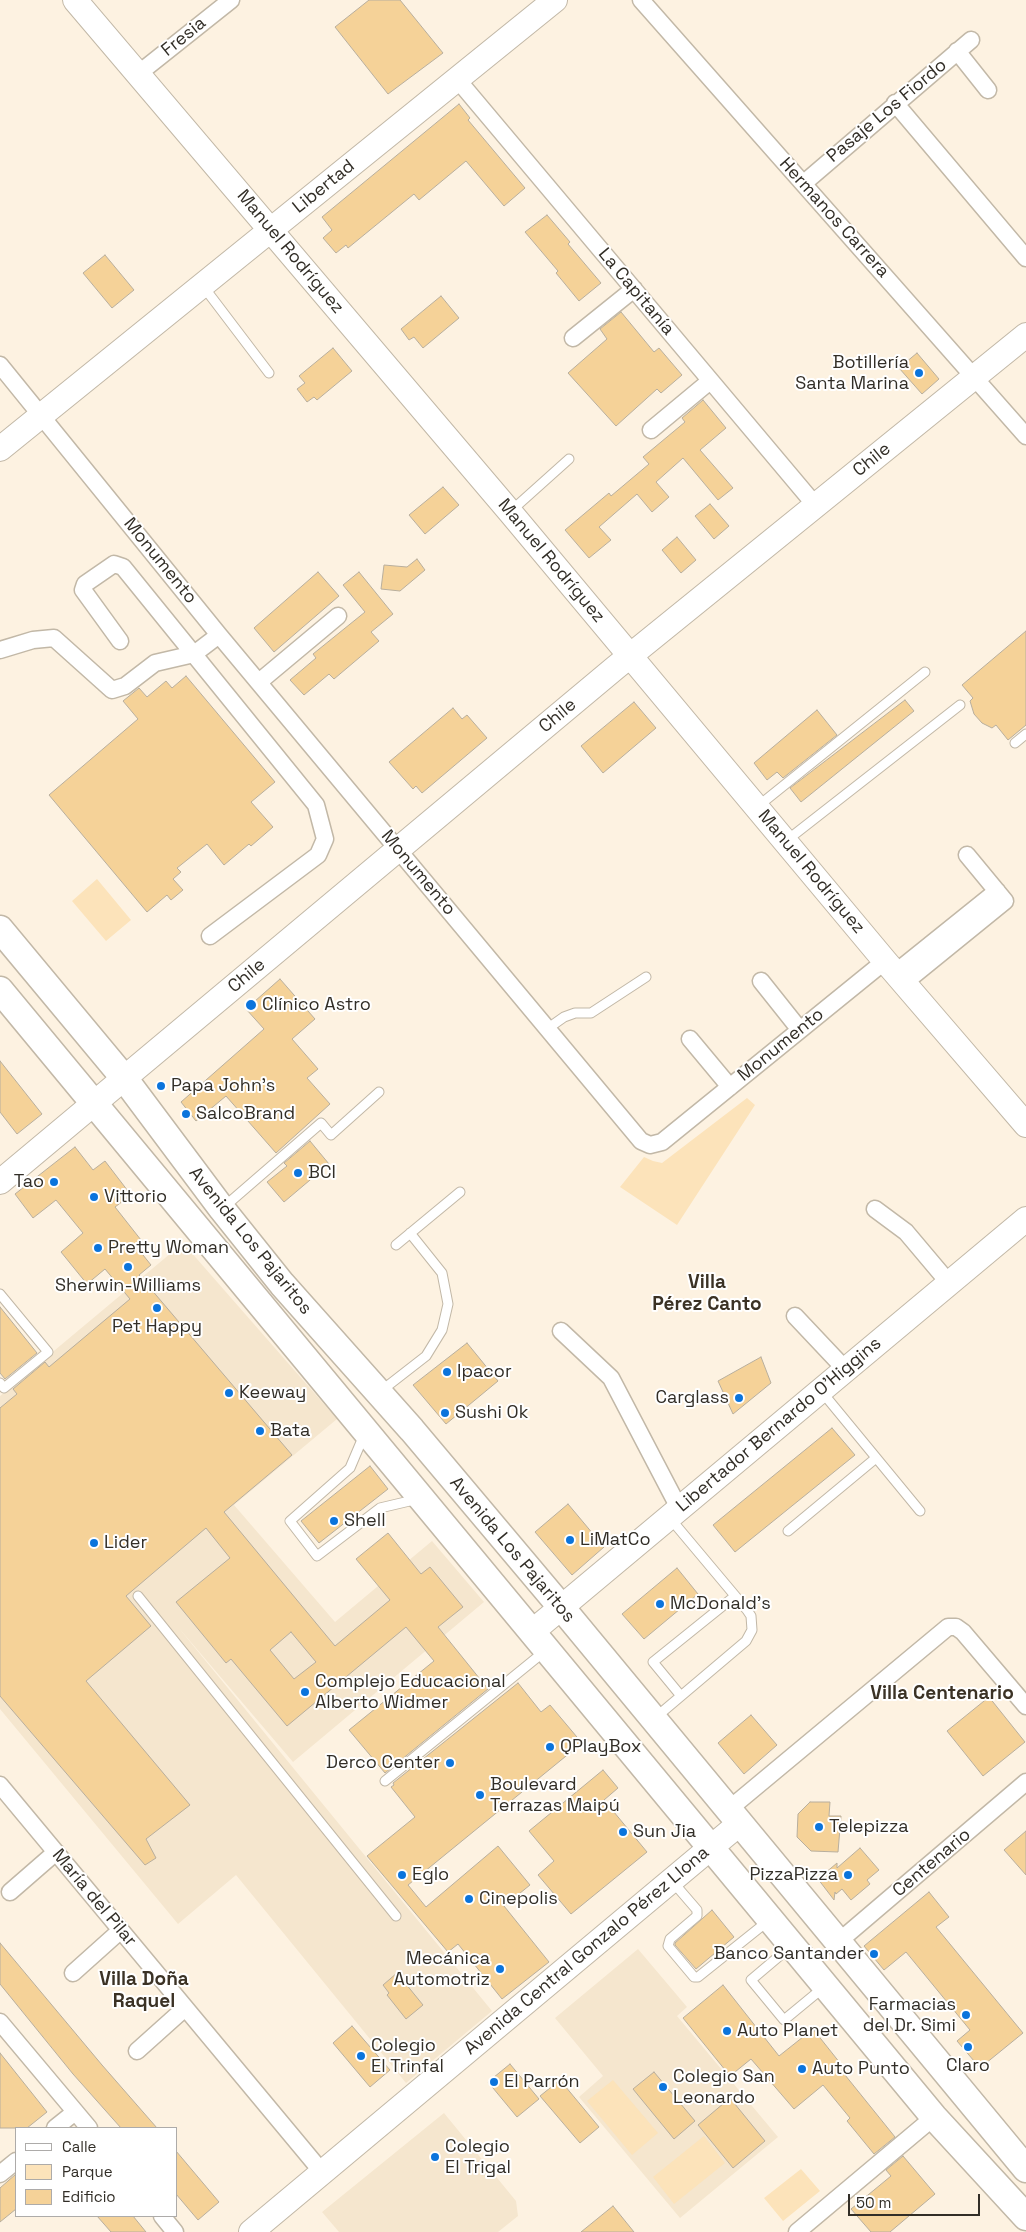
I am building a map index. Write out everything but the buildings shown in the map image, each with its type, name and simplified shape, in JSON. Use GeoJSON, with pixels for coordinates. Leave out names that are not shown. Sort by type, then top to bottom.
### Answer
{"type":"FeatureCollection","features":[{"type":"Feature","properties":{"kind":"main road","name":"Avenida Los Pajaritos"},"geometry":{"type":"LineString","coordinates":[[0,929],[124,1078],[222,1209],[313,1320],[379,1392],[561,1607],[837,1943],[1026,2169]]}},
{"type":"Feature","properties":{"kind":"main road","name":"Avenida Los Pajaritos"},"geometry":{"type":"LineString","coordinates":[[1,993],[423,1498],[934,2117],[1026,2217]]}},
{"type":"Feature","properties":{"kind":"street","name":"Manuel Rodríguez"},"geometry":{"type":"LineString","coordinates":[[75,0],[510,512],[894,972],[1026,1125]]}},
{"type":"Feature","properties":{"kind":"street","name":"Fresia"},"geometry":{"type":"LineString","coordinates":[[138,74],[231,0]]}},
{"type":"Feature","properties":{"kind":"street","name":"Libertad"},"geometry":{"type":"LineString","coordinates":[[0,449],[555,0]]}},
{"type":"Feature","properties":{"kind":"street","name":"Hermanos Carrera"},"geometry":{"type":"LineString","coordinates":[[641,0],[1026,436]]}},
{"type":"Feature","properties":{"kind":"street","name":"Pasaje Los Fiordo"},"geometry":{"type":"LineString","coordinates":[[804,183],[895,103],[971,40]]}},
{"type":"Feature","properties":{"kind":"street"},"geometry":{"type":"LineString","coordinates":[[957,52],[988,90]]}},
{"type":"Feature","properties":{"kind":"street","name":"La Capitanía"},"geometry":{"type":"LineString","coordinates":[[457,79],[816,506]]}},
{"type":"Feature","properties":{"kind":"street"},"geometry":{"type":"LineString","coordinates":[[895,103],[1026,258]]}},
{"type":"Feature","properties":{"kind":"street"},"geometry":{"type":"LineString","coordinates":[[573,338],[634,289]]}},
{"type":"Feature","properties":{"kind":"street","name":"Chile"},"geometry":{"type":"LineString","coordinates":[[0,1182],[631,656],[1026,335]]}},
{"type":"Feature","properties":{"kind":"street","name":"Monumento"},"geometry":{"type":"LineString","coordinates":[[0,365],[219,635],[645,1144],[654,1145],[662,1142],[800,1030],[894,972],[1001,896],[967,855]]}},
{"type":"Feature","properties":{"kind":"street"},"geometry":{"type":"LineString","coordinates":[[651,430],[710,380]]}},
{"type":"Feature","properties":{"kind":"street"},"geometry":{"type":"LineString","coordinates":[[120,641],[83,590],[86,584],[114,564],[123,566],[316,805],[325,839],[318,855],[210,936]]}},
{"type":"Feature","properties":{"kind":"street"},"geometry":{"type":"LineString","coordinates":[[259,682],[338,616]]}},
{"type":"Feature","properties":{"kind":"street"},"geometry":{"type":"LineString","coordinates":[[0,650],[33,640],[54,638],[112,690],[125,686],[155,662],[194,654],[219,635]]}},
{"type":"Feature","properties":{"kind":"street"},"geometry":{"type":"LineString","coordinates":[[761,981],[800,1030]]}},
{"type":"Feature","properties":{"kind":"street"},"geometry":{"type":"LineString","coordinates":[[690,1039],[730,1087]]}},
{"type":"Feature","properties":{"kind":"street"},"geometry":{"type":"LineString","coordinates":[[875,1209],[906,1232],[949,1283]]}},
{"type":"Feature","properties":{"kind":"street","name":"Libertador Bernardo O'Higgins"},"geometry":{"type":"LineString","coordinates":[[540,1640],[561,1607],[1026,1219]]}},
{"type":"Feature","properties":{"kind":"street"},"geometry":{"type":"LineString","coordinates":[[794,1316],[845,1369]]}},
{"type":"Feature","properties":{"kind":"street"},"geometry":{"type":"LineString","coordinates":[[561,1331],[611,1378],[674,1513]]}},
{"type":"Feature","properties":{"kind":"street"},"geometry":{"type":"LineString","coordinates":[[734,1817],[948,1626],[956,1627],[963,1632],[1026,1706]]}},
{"type":"Feature","properties":{"kind":"street","name":"Centenario"},"geometry":{"type":"LineString","coordinates":[[837,1943],[1026,1782]]}},
{"type":"Feature","properties":{"kind":"street","name":"María del Pilar"},"geometry":{"type":"LineString","coordinates":[[0,1785],[322,2172]]}},
{"type":"Feature","properties":{"kind":"street","name":"Avenida Central Gonzalo Pérez Llona"},"geometry":{"type":"LineString","coordinates":[[251,2232],[712,1848],[734,1817]]}},
{"type":"Feature","properties":{"kind":"street"},"geometry":{"type":"LineString","coordinates":[[10,1892],[56,1852]]}},
{"type":"Feature","properties":{"kind":"street"},"geometry":{"type":"LineString","coordinates":[[73,1973],[121,1930]]}},
{"type":"Feature","properties":{"kind":"street"},"geometry":{"type":"LineString","coordinates":[[137,2051],[185,2008]]}},
{"type":"Feature","properties":{"kind":"street"},"geometry":{"type":"LineString","coordinates":[[1,2025],[88,2127]]}},
{"type":"Feature","properties":{"kind":"street"},"geometry":{"type":"LineString","coordinates":[[56,2127],[75,2112]]}},
{"type":"Feature","properties":{"kind":"street"},"geometry":{"type":"LineString","coordinates":[[798,2232],[934,2117]]}},
{"type":"Feature","properties":{"kind":"street"},"geometry":{"type":"LineString","coordinates":[[0,2174],[15,2162]]}},
{"type":"Feature","properties":{"kind":"street"},"geometry":{"type":"LineString","coordinates":[[163,2217],[175,2232]]}},
{"type":"Feature","properties":{"kind":"lane"},"geometry":{"type":"LineString","coordinates":[[202,286],[270,373]]}},
{"type":"Feature","properties":{"kind":"lane"},"geometry":{"type":"LineString","coordinates":[[510,512],[569,459]]}},
{"type":"Feature","properties":{"kind":"lane"},"geometry":{"type":"LineString","coordinates":[[757,807],[926,672]]}},
{"type":"Feature","properties":{"kind":"lane"},"geometry":{"type":"LineString","coordinates":[[785,842],[960,705]]}},
{"type":"Feature","properties":{"kind":"lane"},"geometry":{"type":"LineString","coordinates":[[1016,743],[1026,734]]}},
{"type":"Feature","properties":{"kind":"lane"},"geometry":{"type":"LineString","coordinates":[[547,1029],[564,1017],[575,1013],[591,1013],[646,977]]}},
{"type":"Feature","properties":{"kind":"lane"},"geometry":{"type":"LineString","coordinates":[[222,1209],[321,1123],[331,1135],[379,1092]]}},
{"type":"Feature","properties":{"kind":"lane"},"geometry":{"type":"LineString","coordinates":[[396,1244],[460,1192]]}},
{"type":"Feature","properties":{"kind":"lane"},"geometry":{"type":"LineString","coordinates":[[379,1392],[426,1356],[442,1330],[448,1304],[442,1273],[410,1233]]}},
{"type":"Feature","properties":{"kind":"lane"},"geometry":{"type":"LineString","coordinates":[[0,1294],[48,1352],[4,1388],[0,1383]]}},
{"type":"Feature","properties":{"kind":"lane"},"geometry":{"type":"LineString","coordinates":[[820,1390],[920,1511]]}},
{"type":"Feature","properties":{"kind":"lane"},"geometry":{"type":"LineString","coordinates":[[366,1430],[350,1468],[290,1521],[317,1556],[380,1508],[423,1498]]}},
{"type":"Feature","properties":{"kind":"lane"},"geometry":{"type":"LineString","coordinates":[[788,1531],[876,1458]]}},
{"type":"Feature","properties":{"kind":"lane"},"geometry":{"type":"LineString","coordinates":[[653,1720],[741,1646],[750,1636],[752,1630],[751,1616],[674,1513]]}},
{"type":"Feature","properties":{"kind":"lane"},"geometry":{"type":"LineString","coordinates":[[138,1596],[396,1916]]}},
{"type":"Feature","properties":{"kind":"lane"},"geometry":{"type":"LineString","coordinates":[[681,1696],[653,1662],[735,1596]]}},
{"type":"Feature","properties":{"kind":"lane"},"geometry":{"type":"LineString","coordinates":[[385,1781],[540,1640]]}},
{"type":"Feature","properties":{"kind":"lane"},"geometry":{"type":"LineString","coordinates":[[672,1880],[697,1910],[697,1916],[670,1939],[668,1946],[694,1977],[698,1977],[771,1919]]}},
{"type":"Feature","properties":{"kind":"lane"},"geometry":{"type":"LineString","coordinates":[[792,1945],[751,1980],[784,2020],[826,1986]]}},
{"type":"Feature","properties":{"kind":"shaded area"},"geometry":{"type":"Polygon","coordinates":[[[183,1243],[337,1419],[234,1505],[335,1622],[432,1541],[484,1602],[293,1762],[178,1627],[492,2011],[406,2083],[236,1875],[178,1924],[0,1709],[0,1396],[183,1243]]]}},
{"type":"Feature","properties":{"kind":"shaded area","name":"Colegio San Leonardo"},"geometry":{"type":"Polygon","coordinates":[[[638,1949],[687,2007],[677,2016],[778,2137],[680,2218],[579,2097],[603,2076],[555,2018],[638,1949]]]}},
{"type":"Feature","properties":{"kind":"shaded area","name":"Colegio El Trigal"},"geometry":{"type":"Polygon","coordinates":[[[444,2113],[516,2201],[518,2216],[498,2232],[339,2232],[322,2212],[444,2113]]]}},
{"type":"Feature","properties":{"kind":"green space"},"geometry":{"type":"Polygon","coordinates":[[[97,879],[131,920],[106,941],[72,901],[97,879]]]}},
{"type":"Feature","properties":{"kind":"green space"},"geometry":{"type":"Polygon","coordinates":[[[747,1098],[755,1105],[677,1225],[620,1187],[644,1157],[662,1163],[747,1098]]]}},
{"type":"Feature","properties":{"kind":"green space"},"geometry":{"type":"Polygon","coordinates":[[[613,2080],[658,2133],[632,2155],[587,2101],[613,2080]]]}},
{"type":"Feature","properties":{"kind":"green space"},"geometry":{"type":"Polygon","coordinates":[[[704,2136],[725,2163],[674,2204],[653,2177],[704,2136]]]}},
{"type":"Feature","properties":{"kind":"green space"},"geometry":{"type":"Polygon","coordinates":[[[801,2169],[820,2191],[783,2221],[764,2198],[801,2169]]]}},
{"type":"Feature","properties":{"kind":"place","name":"Botillería Santa Marina"},"geometry":{"type":"Point","coordinates":[919,373]}},
{"type":"Feature","properties":{"kind":"place","name":"Clínico Astro"},"geometry":{"type":"Point","coordinates":[251,1005]}},
{"type":"Feature","properties":{"kind":"place","name":"Papa John's"},"geometry":{"type":"Point","coordinates":[161,1086]}},
{"type":"Feature","properties":{"kind":"place","name":"SalcoBrand"},"geometry":{"type":"Point","coordinates":[186,1114]}},
{"type":"Feature","properties":{"kind":"place","name":"BCI"},"geometry":{"type":"Point","coordinates":[298,1173]}},
{"type":"Feature","properties":{"kind":"place","name":"Tao"},"geometry":{"type":"Point","coordinates":[54,1182]}},
{"type":"Feature","properties":{"kind":"place","name":"Vittorio"},"geometry":{"type":"Point","coordinates":[94,1197]}},
{"type":"Feature","properties":{"kind":"place","name":"Pretty Woman"},"geometry":{"type":"Point","coordinates":[98,1248]}},
{"type":"Feature","properties":{"kind":"place","name":"Sherwin-Williams"},"geometry":{"type":"Point","coordinates":[128,1267]}},
{"type":"Feature","properties":{"kind":"place","name":"Pet Happy"},"geometry":{"type":"Point","coordinates":[157,1308]}},
{"type":"Feature","properties":{"kind":"place","name":"Ipacor"},"geometry":{"type":"Point","coordinates":[447,1372]}},
{"type":"Feature","properties":{"kind":"place","name":"Keeway"},"geometry":{"type":"Point","coordinates":[229,1393]}},
{"type":"Feature","properties":{"kind":"place","name":"Carglass"},"geometry":{"type":"Point","coordinates":[739,1398]}},
{"type":"Feature","properties":{"kind":"place","name":"Sushi Ok"},"geometry":{"type":"Point","coordinates":[445,1413]}},
{"type":"Feature","properties":{"kind":"place","name":"Bata"},"geometry":{"type":"Point","coordinates":[260,1431]}},
{"type":"Feature","properties":{"kind":"place","name":"Shell"},"geometry":{"type":"Point","coordinates":[334,1521]}},
{"type":"Feature","properties":{"kind":"place","name":"LiMatCo"},"geometry":{"type":"Point","coordinates":[570,1540]}},
{"type":"Feature","properties":{"kind":"place","name":"Lider"},"geometry":{"type":"Point","coordinates":[94,1543]}},
{"type":"Feature","properties":{"kind":"place","name":"McDonald's"},"geometry":{"type":"Point","coordinates":[660,1604]}},
{"type":"Feature","properties":{"kind":"place","name":"Complejo Educacional Alberto Widmer"},"geometry":{"type":"Point","coordinates":[305,1692]}},
{"type":"Feature","properties":{"kind":"place","name":"QPlayBox"},"geometry":{"type":"Point","coordinates":[550,1747]}},
{"type":"Feature","properties":{"kind":"place","name":"Derco Center"},"geometry":{"type":"Point","coordinates":[450,1763]}},
{"type":"Feature","properties":{"kind":"place","name":"Boulevard Terrazas Maipú"},"geometry":{"type":"Point","coordinates":[480,1795]}},
{"type":"Feature","properties":{"kind":"place","name":"Telepizza"},"geometry":{"type":"Point","coordinates":[819,1827]}},
{"type":"Feature","properties":{"kind":"place","name":"Sun Jia"},"geometry":{"type":"Point","coordinates":[623,1832]}},
{"type":"Feature","properties":{"kind":"place","name":"Eglo"},"geometry":{"type":"Point","coordinates":[402,1875]}},
{"type":"Feature","properties":{"kind":"place","name":"PizzaPizza"},"geometry":{"type":"Point","coordinates":[848,1875]}},
{"type":"Feature","properties":{"kind":"place","name":"Cinepolis"},"geometry":{"type":"Point","coordinates":[469,1899]}},
{"type":"Feature","properties":{"kind":"place","name":"Banco Santander"},"geometry":{"type":"Point","coordinates":[874,1954]}},
{"type":"Feature","properties":{"kind":"place","name":"Mecánica Automotriz"},"geometry":{"type":"Point","coordinates":[500,1969]}},
{"type":"Feature","properties":{"kind":"place","name":"Farmacias del Dr. Simi"},"geometry":{"type":"Point","coordinates":[966,2015]}},
{"type":"Feature","properties":{"kind":"place","name":"Auto Planet"},"geometry":{"type":"Point","coordinates":[727,2031]}},
{"type":"Feature","properties":{"kind":"place","name":"Claro"},"geometry":{"type":"Point","coordinates":[968,2047]}},
{"type":"Feature","properties":{"kind":"place","name":"Colegio El Trinfal"},"geometry":{"type":"Point","coordinates":[361,2056]}},
{"type":"Feature","properties":{"kind":"place","name":"Auto Punto"},"geometry":{"type":"Point","coordinates":[802,2069]}},
{"type":"Feature","properties":{"kind":"place","name":"El Parrón"},"geometry":{"type":"Point","coordinates":[494,2082]}},
{"type":"Feature","properties":{"kind":"place","name":"Colegio San Leonardo"},"geometry":{"type":"Point","coordinates":[663,2087]}},
{"type":"Feature","properties":{"kind":"place","name":"Colegio El Trigal"},"geometry":{"type":"Point","coordinates":[435,2157]}},
{"type":"Feature","properties":{"kind":"district","name":"Villa Pérez Canto"},"geometry":{"type":"Point","coordinates":[707,1294]}},
{"type":"Feature","properties":{"kind":"district","name":"Villa Centenario"},"geometry":{"type":"Point","coordinates":[942,1694]}},
{"type":"Feature","properties":{"kind":"district","name":"Villa Doña Raquel"},"geometry":{"type":"Point","coordinates":[144,1991]}}]}
